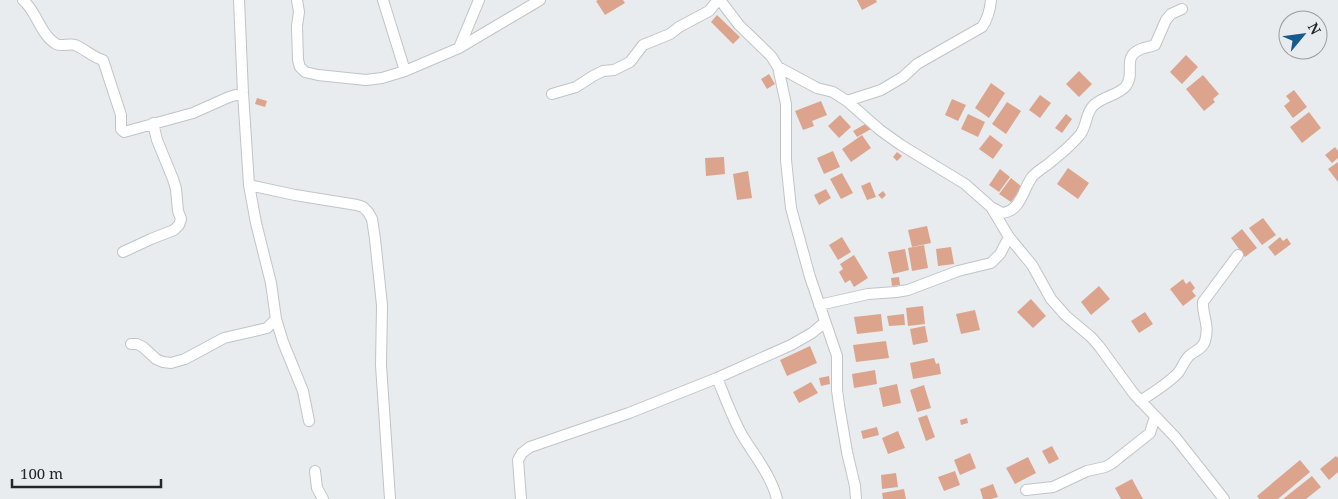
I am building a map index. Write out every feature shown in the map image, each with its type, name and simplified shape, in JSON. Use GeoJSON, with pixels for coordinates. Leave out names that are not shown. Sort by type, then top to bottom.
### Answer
{"type":"FeatureCollection","features":[{"type":"Feature","properties":{"kind":"street"},"geometry":{"type":"LineString","coordinates":[[23,0],[30,6],[44,30],[56,44],[62,46],[74,45],[103,60],[121,115],[121,129],[124,132],[193,113],[222,100],[243,94]]}},
{"type":"Feature","properties":{"kind":"street"},"geometry":{"type":"LineString","coordinates":[[239,0],[243,94],[250,185],[256,223],[271,283],[276,319],[283,342],[304,391],[309,421]]}},
{"type":"Feature","properties":{"kind":"street"},"geometry":{"type":"LineString","coordinates":[[297,0],[299,12],[297,26],[298,60],[300,67],[305,72],[318,75],[366,80],[382,78],[405,71],[459,48],[540,0]]}},
{"type":"Feature","properties":{"kind":"street"},"geometry":{"type":"LineString","coordinates":[[383,0],[405,71]]}},
{"type":"Feature","properties":{"kind":"street"},"geometry":{"type":"LineString","coordinates":[[459,48],[479,0]]}},
{"type":"Feature","properties":{"kind":"street"},"geometry":{"type":"LineString","coordinates":[[552,94],[576,87],[593,76],[614,70],[630,62],[643,45],[670,34],[709,11],[719,0],[739,24],[771,56],[778,67],[786,104],[786,160],[791,208],[819,306],[837,356],[839,405],[856,486],[856,499]]}},
{"type":"Feature","properties":{"kind":"street"},"geometry":{"type":"LineString","coordinates":[[847,101],[881,90],[903,76],[917,64],[982,27],[986,22],[991,0]]}},
{"type":"Feature","properties":{"kind":"street"},"geometry":{"type":"LineString","coordinates":[[778,67],[817,88],[834,92],[880,130],[965,184],[1002,214],[1008,213],[1015,208],[1032,178],[1079,136],[1094,105],[1125,88],[1130,76],[1129,63],[1131,57],[1141,49],[1155,45],[1170,14],[1182,9]]}},
{"type":"Feature","properties":{"kind":"street"},"geometry":{"type":"LineString","coordinates":[[124,252],[174,230],[179,225],[181,219],[178,211],[176,189],[157,140],[153,123]]}},
{"type":"Feature","properties":{"kind":"street"},"geometry":{"type":"LineString","coordinates":[[250,185],[295,195],[357,205],[363,207],[372,219],[382,305],[381,365],[390,499]]}},
{"type":"Feature","properties":{"kind":"street"},"geometry":{"type":"LineString","coordinates":[[991,206],[1009,237],[1032,265],[1051,298],[1066,316],[1099,346],[1140,401],[1176,438],[1224,499]]}},
{"type":"Feature","properties":{"kind":"street"},"geometry":{"type":"LineString","coordinates":[[819,306],[868,294],[908,290],[958,271],[991,263],[1000,254],[1009,237]]}},
{"type":"Feature","properties":{"kind":"street"},"geometry":{"type":"LineString","coordinates":[[1140,401],[1168,382],[1189,356],[1203,346],[1207,327],[1202,308],[1203,302],[1238,255]]}},
{"type":"Feature","properties":{"kind":"street"},"geometry":{"type":"LineString","coordinates":[[131,344],[137,344],[156,359],[170,363],[185,359],[224,338],[267,328],[276,319]]}},
{"type":"Feature","properties":{"kind":"street"},"geometry":{"type":"LineString","coordinates":[[521,499],[518,460],[530,447],[629,413],[717,378],[791,345],[812,333],[825,322]]}},
{"type":"Feature","properties":{"kind":"street"},"geometry":{"type":"LineString","coordinates":[[717,378],[742,434],[772,483],[777,499]]}},
{"type":"Feature","properties":{"kind":"street"},"geometry":{"type":"LineString","coordinates":[[1026,490],[1053,487],[1087,471],[1111,464],[1150,433],[1155,417]]}},
{"type":"Feature","properties":{"kind":"street"},"geometry":{"type":"LineString","coordinates":[[315,471],[318,488],[323,499]]}},
{"type":"Feature","properties":{"kind":"building"},"geometry":{"type":"Polygon","coordinates":[[[623,0],[625,3],[605,15],[596,1],[623,0]]]}},
{"type":"Feature","properties":{"kind":"building"},"geometry":{"type":"Polygon","coordinates":[[[857,0],[876,0],[877,2],[862,10],[857,0]]]}},
{"type":"Feature","properties":{"kind":"building"},"geometry":{"type":"Polygon","coordinates":[[[717,15],[740,37],[733,44],[711,22],[717,15]]]}},
{"type":"Feature","properties":{"kind":"building"},"geometry":{"type":"Polygon","coordinates":[[[1186,55],[1198,67],[1182,84],[1170,72],[1186,55]]]}},
{"type":"Feature","properties":{"kind":"building"},"geometry":{"type":"Polygon","coordinates":[[[1079,71],[1092,84],[1079,97],[1066,84],[1079,71]]]}},
{"type":"Feature","properties":{"kind":"building"},"geometry":{"type":"Polygon","coordinates":[[[769,74],[775,84],[767,89],[761,79],[769,74]]]}},
{"type":"Feature","properties":{"kind":"building"},"geometry":{"type":"Polygon","coordinates":[[[1203,75],[1219,94],[1213,99],[1215,102],[1204,111],[1186,89],[1203,75]]]}},
{"type":"Feature","properties":{"kind":"building"},"geometry":{"type":"Polygon","coordinates":[[[991,83],[1005,93],[989,118],[975,108],[991,83]]]}},
{"type":"Feature","properties":{"kind":"building"},"geometry":{"type":"Polygon","coordinates":[[[1294,90],[1307,107],[1293,118],[1284,106],[1290,101],[1286,96],[1294,90]]]}},
{"type":"Feature","properties":{"kind":"building"},"geometry":{"type":"Polygon","coordinates":[[[1040,95],[1051,103],[1040,118],[1029,110],[1040,95]]]}},
{"type":"Feature","properties":{"kind":"building"},"geometry":{"type":"Polygon","coordinates":[[[257,98],[267,101],[265,107],[255,104],[257,98]]]}},
{"type":"Feature","properties":{"kind":"building"},"geometry":{"type":"Polygon","coordinates":[[[952,99],[966,105],[958,121],[945,115],[952,99]]]}},
{"type":"Feature","properties":{"kind":"building"},"geometry":{"type":"Polygon","coordinates":[[[821,101],[827,115],[812,121],[814,126],[803,130],[795,111],[821,101]]]}},
{"type":"Feature","properties":{"kind":"building"},"geometry":{"type":"Polygon","coordinates":[[[1007,102],[1021,111],[1006,134],[992,124],[1007,102]]]}},
{"type":"Feature","properties":{"kind":"building"},"geometry":{"type":"Polygon","coordinates":[[[1309,112],[1321,128],[1302,143],[1290,127],[1309,112]]]}},
{"type":"Feature","properties":{"kind":"building"},"geometry":{"type":"Polygon","coordinates":[[[968,114],[985,122],[978,137],[961,129],[968,114]]]}},
{"type":"Feature","properties":{"kind":"building"},"geometry":{"type":"Polygon","coordinates":[[[1066,114],[1072,119],[1062,133],[1055,128],[1066,114]]]}},
{"type":"Feature","properties":{"kind":"building"},"geometry":{"type":"Polygon","coordinates":[[[840,115],[851,127],[839,138],[828,126],[840,115]]]}},
{"type":"Feature","properties":{"kind":"building"},"geometry":{"type":"Polygon","coordinates":[[[867,123],[871,129],[857,137],[853,131],[867,123]]]}},
{"type":"Feature","properties":{"kind":"building"},"geometry":{"type":"Polygon","coordinates":[[[862,135],[871,148],[851,162],[842,149],[862,135]]]}},
{"type":"Feature","properties":{"kind":"building"},"geometry":{"type":"Polygon","coordinates":[[[990,135],[1003,145],[993,159],[979,149],[990,135]]]}},
{"type":"Feature","properties":{"kind":"building"},"geometry":{"type":"Polygon","coordinates":[[[1335,147],[1338,151],[1338,158],[1332,163],[1325,155],[1335,147]]]}},
{"type":"Feature","properties":{"kind":"building"},"geometry":{"type":"Polygon","coordinates":[[[833,151],[840,167],[824,174],[817,158],[833,151]]]}},
{"type":"Feature","properties":{"kind":"building"},"geometry":{"type":"Polygon","coordinates":[[[897,152],[902,156],[897,161],[893,157],[897,152]]]}},
{"type":"Feature","properties":{"kind":"building"},"geometry":{"type":"Polygon","coordinates":[[[724,157],[725,174],[706,176],[705,158],[724,157]]]}},
{"type":"Feature","properties":{"kind":"building"},"geometry":{"type":"Polygon","coordinates":[[[1338,162],[1338,182],[1328,169],[1338,162]]]}},
{"type":"Feature","properties":{"kind":"building"},"geometry":{"type":"Polygon","coordinates":[[[1068,168],[1089,183],[1078,199],[1057,184],[1068,168]]]}},
{"type":"Feature","properties":{"kind":"building"},"geometry":{"type":"Polygon","coordinates":[[[1000,169],[1010,177],[999,192],[989,185],[1000,169]]]}},
{"type":"Feature","properties":{"kind":"building"},"geometry":{"type":"Polygon","coordinates":[[[748,171],[752,198],[737,200],[733,174],[748,171]]]}},
{"type":"Feature","properties":{"kind":"building"},"geometry":{"type":"Polygon","coordinates":[[[842,173],[853,193],[841,199],[830,179],[842,173]]]}},
{"type":"Feature","properties":{"kind":"building"},"geometry":{"type":"Polygon","coordinates":[[[1011,178],[1022,187],[1011,202],[999,194],[1011,178]]]}},
{"type":"Feature","properties":{"kind":"building"},"geometry":{"type":"Polygon","coordinates":[[[870,182],[876,197],[867,200],[861,186],[870,182]]]}},
{"type":"Feature","properties":{"kind":"building"},"geometry":{"type":"Polygon","coordinates":[[[826,189],[831,198],[819,205],[814,195],[826,189]]]}},
{"type":"Feature","properties":{"kind":"building"},"geometry":{"type":"Polygon","coordinates":[[[883,191],[886,195],[882,199],[878,195],[883,191]]]}},
{"type":"Feature","properties":{"kind":"building"},"geometry":{"type":"Polygon","coordinates":[[[1263,218],[1276,235],[1262,245],[1249,228],[1263,218]]]}},
{"type":"Feature","properties":{"kind":"building"},"geometry":{"type":"Polygon","coordinates":[[[927,226],[931,243],[912,247],[908,230],[927,226]]]}},
{"type":"Feature","properties":{"kind":"building"},"geometry":{"type":"Polygon","coordinates":[[[1242,229],[1257,248],[1245,257],[1231,238],[1242,229]]]}},
{"type":"Feature","properties":{"kind":"building"},"geometry":{"type":"Polygon","coordinates":[[[842,237],[851,252],[838,260],[829,245],[842,237]]]}},
{"type":"Feature","properties":{"kind":"building"},"geometry":{"type":"Polygon","coordinates":[[[1280,237],[1283,241],[1287,238],[1291,244],[1275,256],[1268,247],[1280,237]]]}},
{"type":"Feature","properties":{"kind":"building"},"geometry":{"type":"Polygon","coordinates":[[[924,245],[928,268],[912,271],[908,248],[924,245]]]}},
{"type":"Feature","properties":{"kind":"building"},"geometry":{"type":"Polygon","coordinates":[[[951,247],[954,264],[938,266],[936,249],[951,247]]]}},
{"type":"Feature","properties":{"kind":"building"},"geometry":{"type":"Polygon","coordinates":[[[905,249],[909,270],[893,274],[888,252],[905,249]]]}},
{"type":"Feature","properties":{"kind":"building"},"geometry":{"type":"Polygon","coordinates":[[[854,255],[868,278],[854,287],[850,280],[845,283],[839,272],[843,269],[840,264],[854,255]]]}},
{"type":"Feature","properties":{"kind":"building"},"geometry":{"type":"Polygon","coordinates":[[[899,277],[900,285],[892,286],[891,278],[899,277]]]}},
{"type":"Feature","properties":{"kind":"building"},"geometry":{"type":"Polygon","coordinates":[[[1183,279],[1186,284],[1190,281],[1195,288],[1192,291],[1196,296],[1183,306],[1170,289],[1183,279]]]}},
{"type":"Feature","properties":{"kind":"building"},"geometry":{"type":"Polygon","coordinates":[[[1099,286],[1110,299],[1091,315],[1081,302],[1099,286]]]}},
{"type":"Feature","properties":{"kind":"building"},"geometry":{"type":"Polygon","coordinates":[[[1031,299],[1046,316],[1033,328],[1017,312],[1031,299]]]}},
{"type":"Feature","properties":{"kind":"building"},"geometry":{"type":"Polygon","coordinates":[[[923,306],[925,324],[908,326],[906,308],[923,306]]]}},
{"type":"Feature","properties":{"kind":"building"},"geometry":{"type":"Polygon","coordinates":[[[975,310],[980,330],[961,334],[956,314],[975,310]]]}},
{"type":"Feature","properties":{"kind":"building"},"geometry":{"type":"Polygon","coordinates":[[[1145,312],[1153,324],[1139,333],[1131,321],[1145,312]]]}},
{"type":"Feature","properties":{"kind":"building"},"geometry":{"type":"Polygon","coordinates":[[[881,314],[883,331],[857,334],[854,317],[881,314]]]}},
{"type":"Feature","properties":{"kind":"building"},"geometry":{"type":"Polygon","coordinates":[[[904,314],[905,325],[889,326],[887,316],[904,314]]]}},
{"type":"Feature","properties":{"kind":"building"},"geometry":{"type":"Polygon","coordinates":[[[925,326],[928,342],[913,345],[910,329],[925,326]]]}},
{"type":"Feature","properties":{"kind":"building"},"geometry":{"type":"Polygon","coordinates":[[[886,341],[889,358],[856,362],[853,345],[886,341]]]}},
{"type":"Feature","properties":{"kind":"building"},"geometry":{"type":"Polygon","coordinates":[[[810,346],[817,363],[787,376],[780,360],[810,346]]]}},
{"type":"Feature","properties":{"kind":"building"},"geometry":{"type":"Polygon","coordinates":[[[934,358],[936,364],[939,363],[941,374],[913,379],[910,363],[934,358]]]}},
{"type":"Feature","properties":{"kind":"building"},"geometry":{"type":"Polygon","coordinates":[[[875,370],[877,384],[854,388],[852,374],[875,370]]]}},
{"type":"Feature","properties":{"kind":"building"},"geometry":{"type":"Polygon","coordinates":[[[829,376],[830,384],[821,386],[819,378],[829,376]]]}},
{"type":"Feature","properties":{"kind":"building"},"geometry":{"type":"Polygon","coordinates":[[[811,382],[818,393],[799,403],[793,392],[811,382]]]}},
{"type":"Feature","properties":{"kind":"building"},"geometry":{"type":"Polygon","coordinates":[[[897,384],[901,403],[883,407],[879,388],[897,384]]]}},
{"type":"Feature","properties":{"kind":"building"},"geometry":{"type":"Polygon","coordinates":[[[924,385],[931,408],[917,412],[910,390],[924,385]]]}},
{"type":"Feature","properties":{"kind":"building"},"geometry":{"type":"Polygon","coordinates":[[[927,415],[935,437],[926,441],[918,418],[927,415]]]}},
{"type":"Feature","properties":{"kind":"building"},"geometry":{"type":"Polygon","coordinates":[[[967,418],[968,423],[961,425],[960,420],[967,418]]]}},
{"type":"Feature","properties":{"kind":"building"},"geometry":{"type":"Polygon","coordinates":[[[877,427],[879,435],[863,439],[861,431],[877,427]]]}},
{"type":"Feature","properties":{"kind":"building"},"geometry":{"type":"Polygon","coordinates":[[[898,431],[905,448],[888,454],[882,438],[898,431]]]}},
{"type":"Feature","properties":{"kind":"building"},"geometry":{"type":"Polygon","coordinates":[[[1052,446],[1059,459],[1049,464],[1042,451],[1052,446]]]}},
{"type":"Feature","properties":{"kind":"building"},"geometry":{"type":"Polygon","coordinates":[[[970,453],[976,468],[960,475],[954,460],[970,453]]]}},
{"type":"Feature","properties":{"kind":"building"},"geometry":{"type":"Polygon","coordinates":[[[1336,456],[1338,458],[1338,472],[1329,480],[1320,469],[1336,456]]]}},
{"type":"Feature","properties":{"kind":"building"},"geometry":{"type":"Polygon","coordinates":[[[1028,457],[1036,473],[1015,484],[1006,468],[1028,457]]]}},
{"type":"Feature","properties":{"kind":"building"},"geometry":{"type":"Polygon","coordinates":[[[1300,460],[1310,472],[1278,499],[1259,499],[1257,496],[1300,460]]]}},
{"type":"Feature","properties":{"kind":"building"},"geometry":{"type":"Polygon","coordinates":[[[955,471],[960,485],[944,491],[938,477],[955,471]]]}},
{"type":"Feature","properties":{"kind":"building"},"geometry":{"type":"Polygon","coordinates":[[[896,473],[898,487],[882,489],[881,475],[896,473]]]}},
{"type":"Feature","properties":{"kind":"building"},"geometry":{"type":"Polygon","coordinates":[[[1312,476],[1321,487],[1306,499],[1283,499],[1312,476]]]}},
{"type":"Feature","properties":{"kind":"building"},"geometry":{"type":"Polygon","coordinates":[[[1132,479],[1143,499],[1121,499],[1115,488],[1132,479]]]}},
{"type":"Feature","properties":{"kind":"building"},"geometry":{"type":"Polygon","coordinates":[[[993,484],[998,497],[983,499],[980,489],[993,484]]]}},
{"type":"Feature","properties":{"kind":"building"},"geometry":{"type":"Polygon","coordinates":[[[904,489],[906,499],[883,499],[882,493],[904,489]]]}}]}
